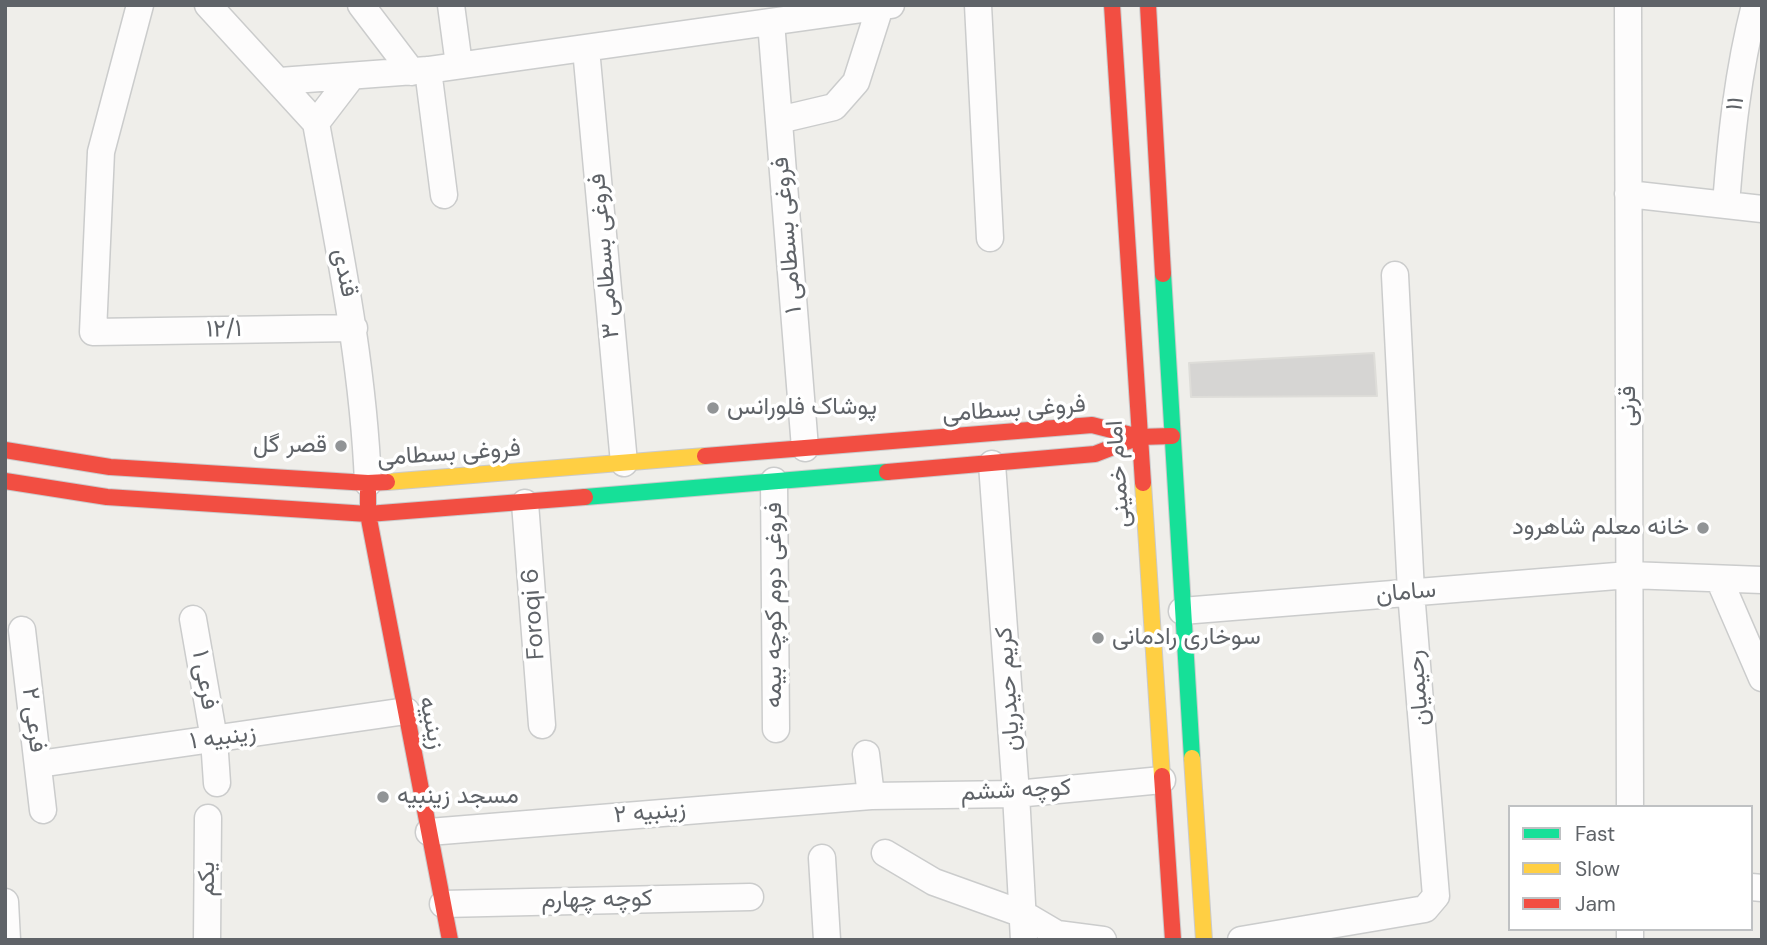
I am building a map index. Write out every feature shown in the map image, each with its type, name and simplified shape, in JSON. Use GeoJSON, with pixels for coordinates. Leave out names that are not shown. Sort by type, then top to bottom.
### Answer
{"type":"FeatureCollection","features":[{"type":"Feature","properties":{"kind":"main road","name":"امام خمینی"},"geometry":{"type":"LineString","coordinates":[[1112,5],[1172,940]]}},
{"type":"Feature","properties":{"kind":"main road"},"geometry":{"type":"LineString","coordinates":[[1148,5],[1182,611],[1204,940]]}},
{"type":"Feature","properties":{"kind":"main road","name":"فروغی بسطامی"},"geometry":{"type":"LineString","coordinates":[[5,450],[110,467],[368,483],[1092,425],[1139,437]]}},
{"type":"Feature","properties":{"kind":"main road"},"geometry":{"type":"LineString","coordinates":[[1139,437],[1172,436]]}},
{"type":"Feature","properties":{"kind":"main road","name":"فروغی بسطامی"},"geometry":{"type":"LineString","coordinates":[[5,481],[107,497],[368,514],[1095,454],[1139,437]]}},
{"type":"Feature","properties":{"kind":"main road","name":"زینبیه"},"geometry":{"type":"LineString","coordinates":[[368,483],[368,514],[450,940]]}},
{"type":"Feature","properties":{"kind":"street","name":"۱۲/۱"},"geometry":{"type":"LineString","coordinates":[[140,5],[101,152],[93,332],[354,328]]}},
{"type":"Feature","properties":{"kind":"street"},"geometry":{"type":"LineString","coordinates":[[208,5],[316,123],[352,76]]}},
{"type":"Feature","properties":{"kind":"street"},"geometry":{"type":"LineString","coordinates":[[361,5],[420,71],[444,195]]}},
{"type":"Feature","properties":{"kind":"street"},"geometry":{"type":"LineString","coordinates":[[451,5],[459,65]]}},
{"type":"Feature","properties":{"kind":"street"},"geometry":{"type":"LineString","coordinates":[[978,5],[990,238]]}},
{"type":"Feature","properties":{"kind":"street","name":"قرنی"},"geometry":{"type":"LineString","coordinates":[[1628,5],[1630,805]]}},
{"type":"Feature","properties":{"kind":"street","name":"۱۱"},"geometry":{"type":"LineString","coordinates":[[1726,205],[1732,133],[1746,42],[1755,5]]}},
{"type":"Feature","properties":{"kind":"street"},"geometry":{"type":"LineString","coordinates":[[280,81],[420,71],[885,6],[856,82],[834,107],[779,120]]}},
{"type":"Feature","properties":{"kind":"street","name":"فروغی بسطامی ۱"},"geometry":{"type":"LineString","coordinates":[[771,22],[805,448]]}},
{"type":"Feature","properties":{"kind":"street","name":"فروغی بسطامی ۳"},"geometry":{"type":"LineString","coordinates":[[586,49],[624,463]]}},
{"type":"Feature","properties":{"kind":"street","name":"قندی"},"geometry":{"type":"LineString","coordinates":[[316,123],[354,328],[366,418],[368,483]]}},
{"type":"Feature","properties":{"kind":"street"},"geometry":{"type":"LineString","coordinates":[[1629,194],[1762,209]]}},
{"type":"Feature","properties":{"kind":"street","name":"رحیمیان"},"geometry":{"type":"LineString","coordinates":[[1241,940],[1318,933],[1425,909],[1436,896],[1411,592],[1395,275]]}},
{"type":"Feature","properties":{"kind":"street","name":"کریم حیدریان"},"geometry":{"type":"LineString","coordinates":[[992,464],[1024,927]]}},
{"type":"Feature","properties":{"kind":"street","name":"فروغی دوم کوچه بیمه"},"geometry":{"type":"LineString","coordinates":[[774,481],[776,729]]}},
{"type":"Feature","properties":{"kind":"street","name":"Foroqi 6"},"geometry":{"type":"LineString","coordinates":[[525,503],[542,725]]}},
{"type":"Feature","properties":{"kind":"street","name":"سامان"},"geometry":{"type":"LineString","coordinates":[[1182,611],[1629,575],[1762,580]]}},
{"type":"Feature","properties":{"kind":"street"},"geometry":{"type":"LineString","coordinates":[[1719,579],[1762,678]]}},
{"type":"Feature","properties":{"kind":"street","name":"فرعی ۱"},"geometry":{"type":"LineString","coordinates":[[193,619],[214,739],[217,783]]}},
{"type":"Feature","properties":{"kind":"street","name":"فرعی ۲"},"geometry":{"type":"LineString","coordinates":[[22,630],[43,810]]}},
{"type":"Feature","properties":{"kind":"street","name":"زینبیه ۱"},"geometry":{"type":"LineString","coordinates":[[39,764],[406,711]]}},
{"type":"Feature","properties":{"kind":"street"},"geometry":{"type":"LineString","coordinates":[[866,754],[871,796]]}},
{"type":"Feature","properties":{"kind":"street","name":"کوچه ششم"},"geometry":{"type":"LineString","coordinates":[[871,796],[1016,794],[1162,780]]}},
{"type":"Feature","properties":{"kind":"street","name":"زینبیه ۲"},"geometry":{"type":"LineString","coordinates":[[429,832],[871,796]]}},
{"type":"Feature","properties":{"kind":"street","name":"یکم"},"geometry":{"type":"LineString","coordinates":[[207,940],[208,818]]}},
{"type":"Feature","properties":{"kind":"street"},"geometry":{"type":"LineString","coordinates":[[885,853],[934,882],[1024,927],[1102,940]]}},
{"type":"Feature","properties":{"kind":"street"},"geometry":{"type":"LineString","coordinates":[[822,858],[827,940]]}},
{"type":"Feature","properties":{"kind":"street","name":"کوچه چهارم"},"geometry":{"type":"LineString","coordinates":[[443,904],[750,897]]}},
{"type":"Feature","properties":{"kind":"street"},"geometry":{"type":"LineString","coordinates":[[5,902],[7,940]]}},
{"type":"Feature","properties":{"kind":"building"},"geometry":{"type":"Polygon","coordinates":[[[1374,353],[1377,396],[1191,397],[1189,363],[1374,353]]]}},
{"type":"Feature","properties":{"kind":"traffic: fast"},"geometry":{"type":"LineString","coordinates":[[1163,274],[1192,758]]}},
{"type":"Feature","properties":{"kind":"traffic: fast"},"geometry":{"type":"LineString","coordinates":[[585,497],[887,472]]}},
{"type":"Feature","properties":{"kind":"traffic: slow"},"geometry":{"type":"LineString","coordinates":[[387,482],[705,456]]}},
{"type":"Feature","properties":{"kind":"traffic: slow"},"geometry":{"type":"LineString","coordinates":[[1143,483],[1162,776]]}},
{"type":"Feature","properties":{"kind":"traffic: slow"},"geometry":{"type":"LineString","coordinates":[[1192,758],[1204,940]]}},
{"type":"Feature","properties":{"kind":"traffic: jam"},"geometry":{"type":"LineString","coordinates":[[1112,5],[1143,483]]}},
{"type":"Feature","properties":{"kind":"traffic: jam"},"geometry":{"type":"LineString","coordinates":[[1148,5],[1163,274]]}},
{"type":"Feature","properties":{"kind":"traffic: jam"},"geometry":{"type":"LineString","coordinates":[[705,456],[1092,425],[1139,437],[1172,436]]}},
{"type":"Feature","properties":{"kind":"traffic: jam"},"geometry":{"type":"LineString","coordinates":[[887,472],[1095,454],[1139,437]]}},
{"type":"Feature","properties":{"kind":"traffic: jam"},"geometry":{"type":"LineString","coordinates":[[5,450],[110,467],[387,482]]}},
{"type":"Feature","properties":{"kind":"traffic: jam"},"geometry":{"type":"LineString","coordinates":[[5,481],[107,497],[368,514],[585,497]]}},
{"type":"Feature","properties":{"kind":"traffic: jam"},"geometry":{"type":"LineString","coordinates":[[368,490],[368,514],[450,940]]}},
{"type":"Feature","properties":{"kind":"traffic: jam"},"geometry":{"type":"LineString","coordinates":[[1162,776],[1173,940]]}},
{"type":"Feature","properties":{"kind":"place","name":"پوشاک فلورانس"},"geometry":{"type":"Point","coordinates":[713,408]}},
{"type":"Feature","properties":{"kind":"place","name":"قصر گل"},"geometry":{"type":"Point","coordinates":[341,446]}},
{"type":"Feature","properties":{"kind":"place","name":"خانه معلم شاهرود"},"geometry":{"type":"Point","coordinates":[1703,528]}},
{"type":"Feature","properties":{"kind":"place","name":"سوخاری رادمانی"},"geometry":{"type":"Point","coordinates":[1098,638]}},
{"type":"Feature","properties":{"kind":"place","name":"مسجد زینبیه"},"geometry":{"type":"Point","coordinates":[383,797]}}]}
